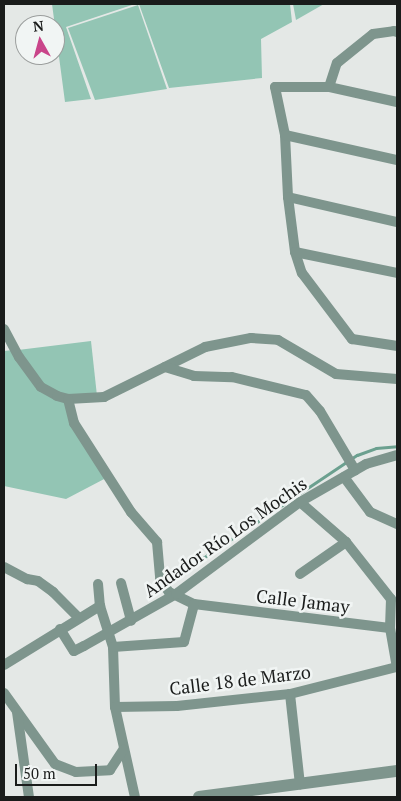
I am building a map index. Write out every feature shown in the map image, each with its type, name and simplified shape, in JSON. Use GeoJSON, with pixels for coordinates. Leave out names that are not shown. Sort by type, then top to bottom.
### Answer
{"type":"FeatureCollection","features":[{"type":"Feature","properties":{"kind":"street"},"geometry":{"type":"LineString","coordinates":[[329,87],[336,63],[373,34],[397,32]]}},
{"type":"Feature","properties":{"kind":"street"},"geometry":{"type":"LineString","coordinates":[[397,102],[329,87],[275,87],[285,136],[288,196],[295,252],[302,273],[352,339],[397,346]]}},
{"type":"Feature","properties":{"kind":"street"},"geometry":{"type":"LineString","coordinates":[[285,136],[397,160]]}},
{"type":"Feature","properties":{"kind":"street"},"geometry":{"type":"LineString","coordinates":[[288,196],[397,222]]}},
{"type":"Feature","properties":{"kind":"street"},"geometry":{"type":"LineString","coordinates":[[295,252],[397,273]]}},
{"type":"Feature","properties":{"kind":"street"},"geometry":{"type":"LineString","coordinates":[[4,328],[19,357],[41,387],[57,396],[68,399],[104,397],[205,347],[251,338],[278,340],[336,374],[397,379]]}},
{"type":"Feature","properties":{"kind":"street"},"geometry":{"type":"LineString","coordinates":[[165,366],[194,376],[232,377],[306,395],[320,411],[354,468]]}},
{"type":"Feature","properties":{"kind":"street","name":"Calle Jamay"},"geometry":{"type":"LineString","coordinates":[[68,399],[74,423],[131,512],[157,542],[160,580],[169,592],[194,604],[390,628]]}},
{"type":"Feature","properties":{"kind":"street","name":"Andador Río Los Mochis"},"geometry":{"type":"LineString","coordinates":[[60,629],[74,651],[176,594],[300,502],[354,468],[383,457],[397,455]]}},
{"type":"Feature","properties":{"kind":"street"},"geometry":{"type":"LineString","coordinates":[[344,476],[370,512],[397,524]]}},
{"type":"Feature","properties":{"kind":"street"},"geometry":{"type":"LineString","coordinates":[[300,502],[346,542],[394,598],[390,628],[397,667]]}},
{"type":"Feature","properties":{"kind":"street"},"geometry":{"type":"LineString","coordinates":[[300,574],[346,542]]}},
{"type":"Feature","properties":{"kind":"street"},"geometry":{"type":"LineString","coordinates":[[4,567],[27,579],[38,581],[79,618]]}},
{"type":"Feature","properties":{"kind":"street"},"geometry":{"type":"LineString","coordinates":[[121,583],[130,621]]}},
{"type":"Feature","properties":{"kind":"street"},"geometry":{"type":"LineString","coordinates":[[98,584],[100,606],[113,648],[115,707],[123,750],[135,797]]}},
{"type":"Feature","properties":{"kind":"street"},"geometry":{"type":"LineString","coordinates":[[113,648],[184,642],[194,604]]}},
{"type":"Feature","properties":{"kind":"street"},"geometry":{"type":"LineString","coordinates":[[4,665],[100,606]]}},
{"type":"Feature","properties":{"kind":"street","name":"Calle 18 de Marzo"},"geometry":{"type":"LineString","coordinates":[[115,707],[177,706],[290,694],[397,667]]}},
{"type":"Feature","properties":{"kind":"street"},"geometry":{"type":"LineString","coordinates":[[4,693],[55,764],[76,772],[110,770],[123,750]]}},
{"type":"Feature","properties":{"kind":"street"},"geometry":{"type":"LineString","coordinates":[[290,694],[300,784]]}},
{"type":"Feature","properties":{"kind":"street"},"geometry":{"type":"LineString","coordinates":[[17,711],[29,797]]}},
{"type":"Feature","properties":{"kind":"street"},"geometry":{"type":"LineString","coordinates":[[199,797],[275,792],[300,784],[397,771]]}},
{"type":"Feature","properties":{"kind":"green space"},"geometry":{"type":"Polygon","coordinates":[[[52,4],[135,4],[66,27],[91,99],[65,102],[60,65],[65,65],[65,15],[53,15],[52,4]]]}},
{"type":"Feature","properties":{"kind":"green space"},"geometry":{"type":"Polygon","coordinates":[[[139,4],[290,4],[292,22],[261,39],[262,78],[169,88],[139,4]]]}},
{"type":"Feature","properties":{"kind":"green space"},"geometry":{"type":"Polygon","coordinates":[[[293,4],[324,4],[296,20],[293,4]]]}},
{"type":"Feature","properties":{"kind":"green space"},"geometry":{"type":"Polygon","coordinates":[[[138,5],[167,89],[95,100],[68,28],[138,5]]]}},
{"type":"Feature","properties":{"kind":"green space"},"geometry":{"type":"Polygon","coordinates":[[[91,341],[97,396],[68,397],[42,385],[18,350],[91,341]]]}},
{"type":"Feature","properties":{"kind":"green space"},"geometry":{"type":"Polygon","coordinates":[[[13,350],[34,382],[66,400],[108,477],[66,499],[4,486],[4,351],[13,350]]]}},
{"type":"Feature","properties":{"kind":"waterway"},"geometry":{"type":"LineString","coordinates":[[170,580],[357,455],[376,448],[397,446]]}}]}
